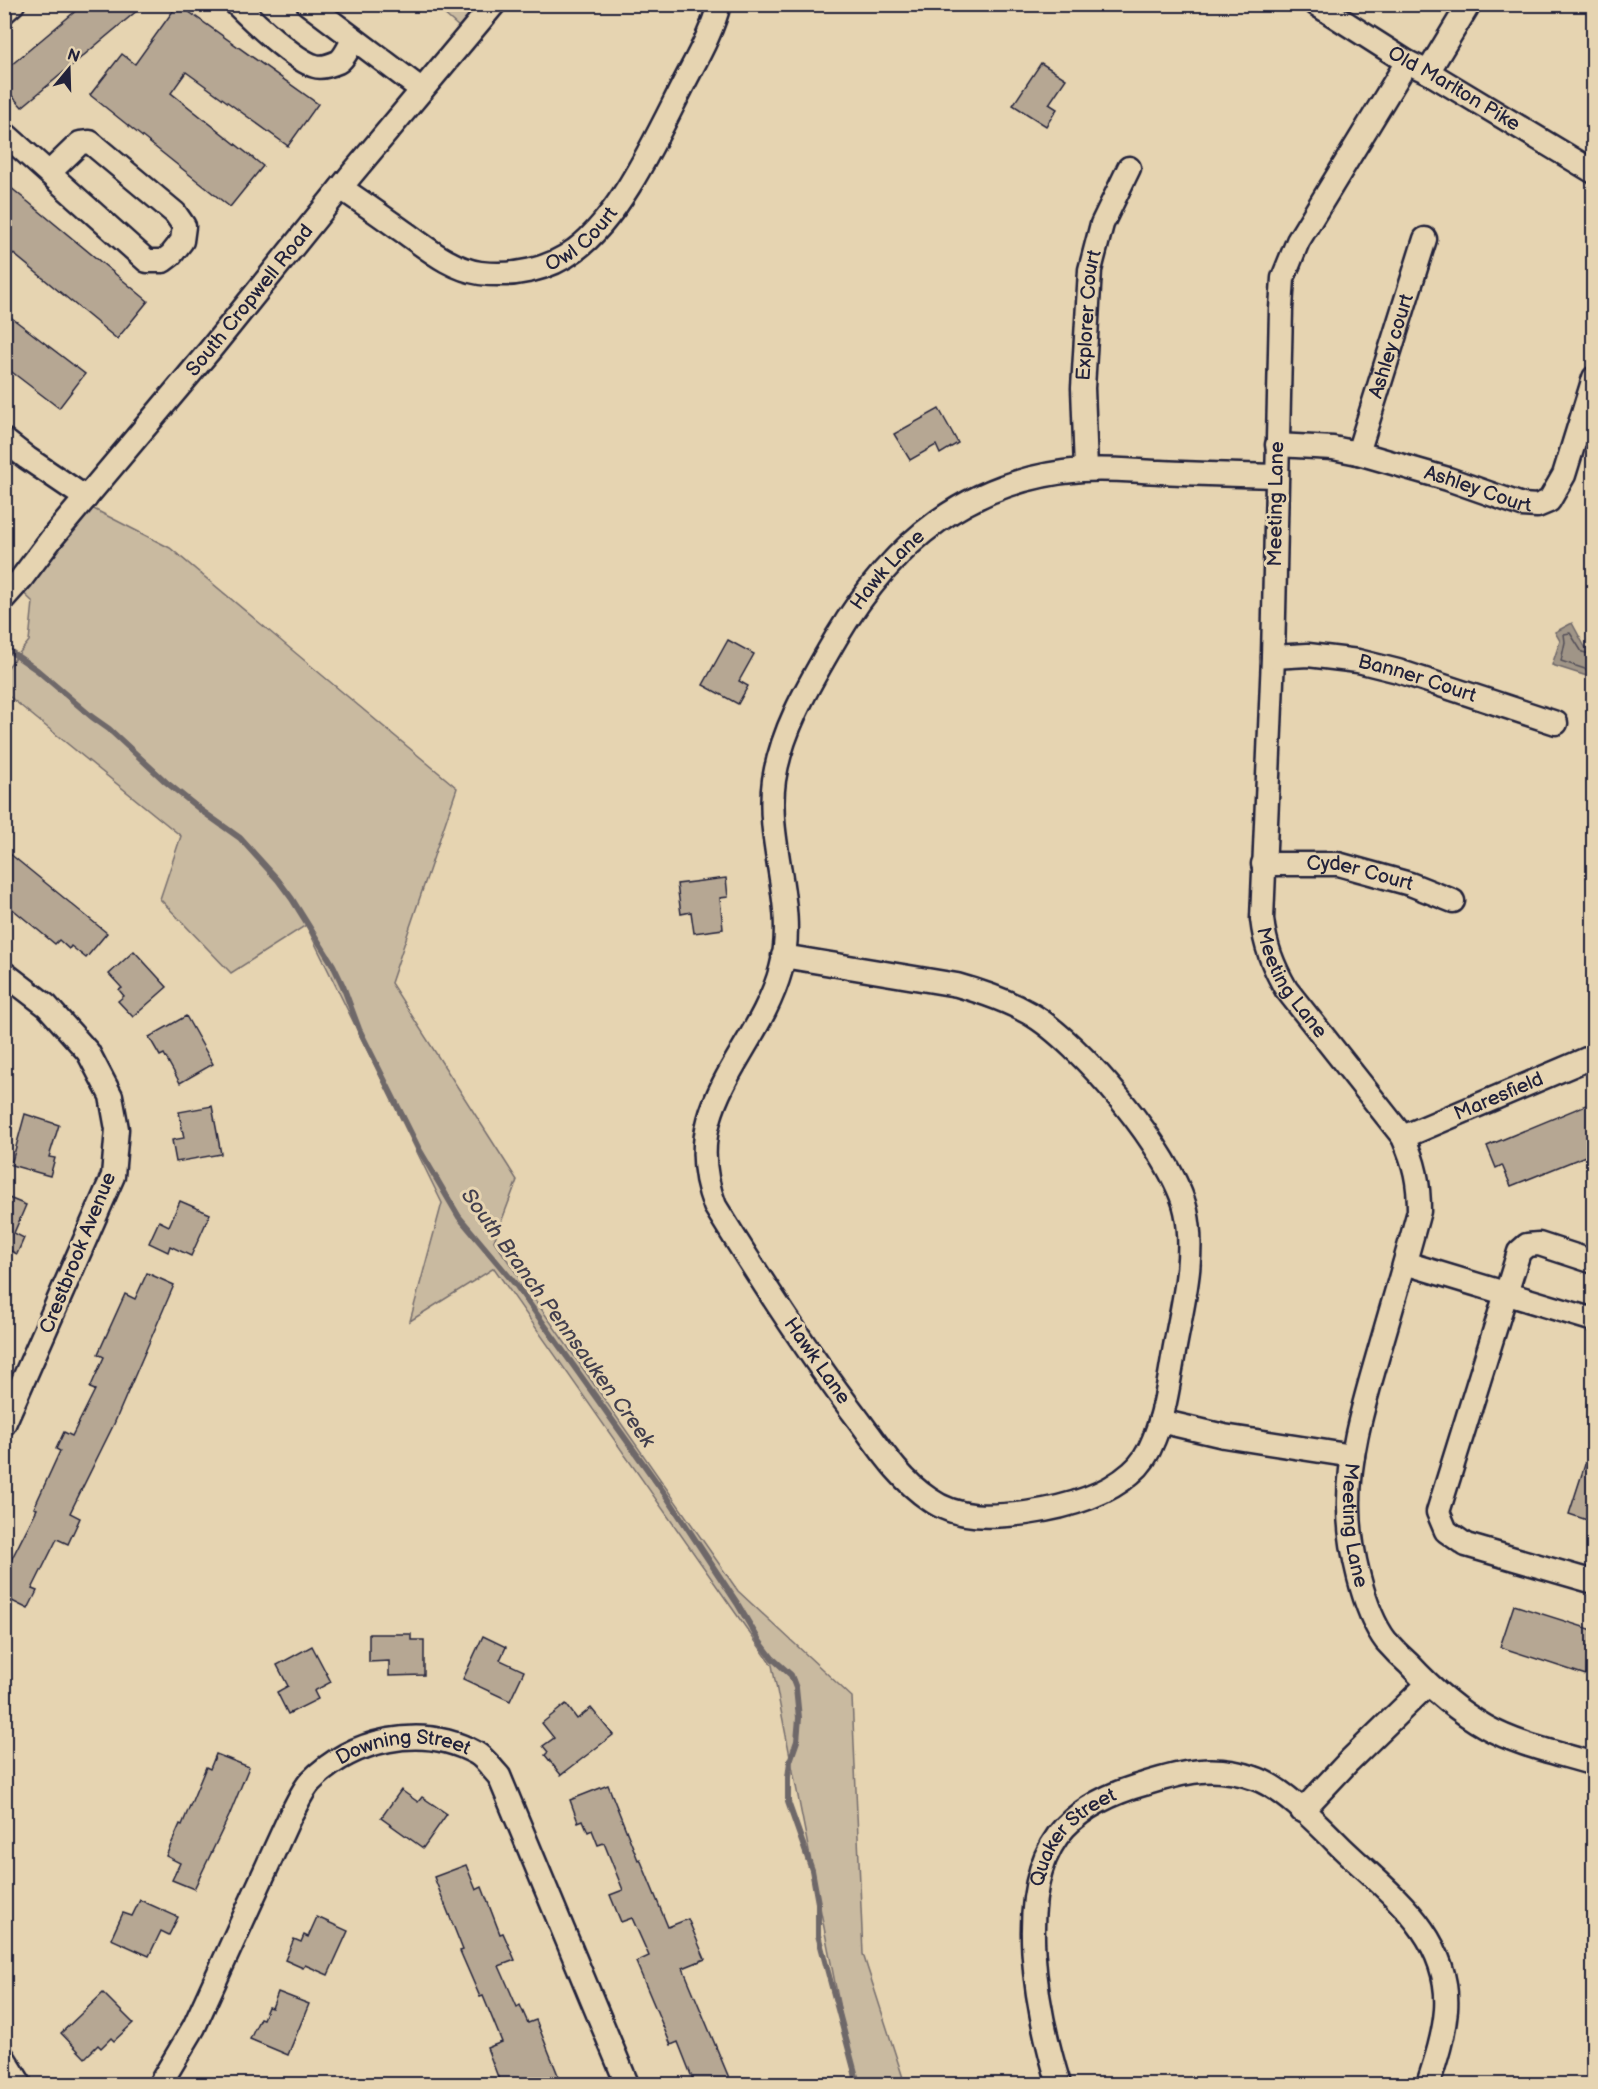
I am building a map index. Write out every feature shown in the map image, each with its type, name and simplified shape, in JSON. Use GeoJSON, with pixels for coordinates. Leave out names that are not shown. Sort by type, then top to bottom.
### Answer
{"type":"FeatureCollection","features":[{"type":"Feature","properties":{"kind":"street"},"geometry":{"type":"LineString","coordinates":[[4,12],[13,4]]}},
{"type":"Feature","properties":{"kind":"street"},"geometry":{"type":"LineString","coordinates":[[236,4],[302,61],[317,67],[340,61],[354,39]]}},
{"type":"Feature","properties":{"kind":"street"},"geometry":{"type":"LineString","coordinates":[[308,4],[422,90]]}},
{"type":"Feature","properties":{"kind":"street","name":"South Cropwell Road"},"geometry":{"type":"LineString","coordinates":[[4,598],[494,4]]}},
{"type":"Feature","properties":{"kind":"street","name":"Owl Court"},"geometry":{"type":"LineString","coordinates":[[341,188],[436,255],[478,273],[527,272],[552,263],[574,251],[594,234],[627,188],[689,74],[719,4]]}},
{"type":"Feature","properties":{"kind":"street"},"geometry":{"type":"LineString","coordinates":[[1428,72],[1469,4]]}},
{"type":"Feature","properties":{"kind":"street","name":"Old Marlton Pike"},"geometry":{"type":"LineString","coordinates":[[1331,8],[1407,62],[1428,72],[1593,172]]}},
{"type":"Feature","properties":{"kind":"street","name":"Meeting Lane"},"geometry":{"type":"LineString","coordinates":[[1407,62],[1298,241],[1283,278],[1273,657],[1262,920],[1265,942],[1272,964],[1287,989],[1403,1137],[1415,1164],[1419,1188],[1419,1210],[1367,1394],[1353,1456],[1349,1507],[1360,1577],[1368,1609],[1386,1641],[1452,1706],[1487,1728],[1513,1739],[1593,1764]]}},
{"type":"Feature","properties":{"kind":"street"},"geometry":{"type":"LineString","coordinates":[[4,133],[147,261],[163,261],[182,241],[184,226],[175,213],[90,141],[80,143],[49,173]]}},
{"type":"Feature","properties":{"kind":"street","name":"Explorer Court"},"geometry":{"type":"LineString","coordinates":[[1086,469],[1083,388],[1090,270],[1102,224],[1130,168]]}},
{"type":"Feature","properties":{"kind":"street","name":"Ashley court"},"geometry":{"type":"LineString","coordinates":[[1358,453],[1425,239]]}},
{"type":"Feature","properties":{"kind":"street","name":"Ashley Court"},"geometry":{"type":"LineString","coordinates":[[1277,445],[1320,447],[1358,453],[1448,479],[1522,505],[1537,507],[1549,501],[1564,475],[1593,378]]}},
{"type":"Feature","properties":{"kind":"street"},"geometry":{"type":"LineString","coordinates":[[4,440],[86,498]]}},
{"type":"Feature","properties":{"kind":"street","name":"Hawk Lane"},"geometry":{"type":"LineString","coordinates":[[783,956],[957,985],[983,992],[1031,1014],[1052,1029],[1090,1064],[1154,1145],[1178,1188],[1186,1210],[1189,1259],[1182,1309],[1154,1442],[1145,1458],[1131,1473],[1112,1486],[1067,1505],[996,1517],[973,1516],[950,1511],[928,1499],[908,1482],[834,1389],[720,1213],[707,1184],[704,1158],[706,1132],[713,1108],[773,991],[783,956],[785,919],[773,814],[773,785],[778,757],[787,729],[847,619],[864,594],[902,549],[974,498],[1001,486],[1029,478],[1086,469],[1277,476]]}},
{"type":"Feature","properties":{"kind":"street","name":"Banner Court"},"geometry":{"type":"LineString","coordinates":[[1273,657],[1308,655],[1358,661],[1398,671],[1556,723]]}},
{"type":"Feature","properties":{"kind":"street","name":"Cyder Court"},"geometry":{"type":"LineString","coordinates":[[1263,864],[1338,864],[1410,884],[1453,901]]}},
{"type":"Feature","properties":{"kind":"street","name":"Crestbrook Avenue"},"geometry":{"type":"LineString","coordinates":[[4,972],[47,1006],[88,1052],[111,1096],[117,1129],[113,1176],[4,1424]]}},
{"type":"Feature","properties":{"kind":"street","name":"Maresfield"},"geometry":{"type":"LineString","coordinates":[[1403,1137],[1593,1056]]}},
{"type":"Feature","properties":{"kind":"street"},"geometry":{"type":"LineString","coordinates":[[1593,1262],[1539,1244],[1529,1245],[1519,1254],[1438,1512],[1446,1531],[1466,1545],[1593,1582]]}},
{"type":"Feature","properties":{"kind":"street"},"geometry":{"type":"LineString","coordinates":[[1405,1263],[1593,1320]]}},
{"type":"Feature","properties":{"kind":"street"},"geometry":{"type":"LineString","coordinates":[[1160,1421],[1224,1436],[1353,1456]]}},
{"type":"Feature","properties":{"kind":"street"},"geometry":{"type":"LineString","coordinates":[[1302,1810],[1428,1684]]}},
{"type":"Feature","properties":{"kind":"street","name":"Downing Street"},"geometry":{"type":"LineString","coordinates":[[160,2085],[195,2027],[291,1814],[308,1784],[331,1764],[367,1745],[404,1737],[447,1740],[479,1754],[499,1776],[627,2085]]}},
{"type":"Feature","properties":{"kind":"street","name":"Quaker Street"},"geometry":{"type":"LineString","coordinates":[[1059,2085],[1039,2000],[1033,1937],[1038,1878],[1048,1851],[1064,1827],[1085,1810],[1110,1795],[1186,1772],[1211,1769],[1234,1772],[1257,1779],[1277,1790],[1302,1810],[1426,1932],[1438,1956],[1444,1982],[1446,2009],[1442,2037],[1428,2085]]}},
{"type":"Feature","properties":{"kind":"street"},"geometry":{"type":"LineString","coordinates":[[4,2058],[20,2085]]}},
{"type":"Feature","properties":{"kind":"shaded area"},"geometry":{"type":"Polygon","coordinates":[[[434,5],[494,5],[468,35],[434,5]]]}},
{"type":"Feature","properties":{"kind":"shaded area"},"geometry":{"type":"Polygon","coordinates":[[[84,504],[170,548],[457,788],[391,983],[517,1180],[494,1241],[738,1591],[852,1697],[863,1954],[905,2084],[855,2084],[772,1665],[494,1268],[410,1321],[442,1203],[306,925],[231,973],[160,899],[181,836],[5,693],[4,672],[29,641],[33,602],[13,583],[84,504]]]}},
{"type":"Feature","properties":{"kind":"water"},"geometry":{"type":"Polygon","coordinates":[[[1572,623],[1585,647],[1593,650],[1593,678],[1552,665],[1560,641],[1555,632],[1572,623]]]}},
{"type":"Feature","properties":{"kind":"building"},"geometry":{"type":"Polygon","coordinates":[[[84,4],[145,4],[22,107],[4,87],[4,71],[84,4]]]}},
{"type":"Feature","properties":{"kind":"building"},"geometry":{"type":"Polygon","coordinates":[[[178,4],[318,104],[288,146],[186,72],[171,93],[263,166],[230,207],[90,95],[122,54],[135,64],[178,4]]]}},
{"type":"Feature","properties":{"kind":"building"},"geometry":{"type":"Polygon","coordinates":[[[1041,63],[1066,79],[1049,104],[1057,109],[1046,126],[1013,105],[1041,63]]]}},
{"type":"Feature","properties":{"kind":"building"},"geometry":{"type":"Polygon","coordinates":[[[4,182],[148,301],[117,339],[4,246],[4,182]]]}},
{"type":"Feature","properties":{"kind":"building"},"geometry":{"type":"Polygon","coordinates":[[[4,312],[85,374],[59,408],[4,366],[4,312]]]}},
{"type":"Feature","properties":{"kind":"building"},"geometry":{"type":"Polygon","coordinates":[[[939,409],[958,443],[940,454],[936,445],[910,460],[894,434],[939,409]]]}},
{"type":"Feature","properties":{"kind":"building"},"geometry":{"type":"Polygon","coordinates":[[[728,640],[754,654],[739,681],[748,686],[738,704],[703,685],[728,640]]]}},
{"type":"Feature","properties":{"kind":"building"},"geometry":{"type":"Polygon","coordinates":[[[4,849],[107,933],[86,958],[71,946],[69,949],[59,940],[55,944],[4,902],[4,849]]]}},
{"type":"Feature","properties":{"kind":"building"},"geometry":{"type":"Polygon","coordinates":[[[726,878],[728,897],[720,898],[723,929],[694,933],[691,912],[681,914],[677,884],[726,878]]]}},
{"type":"Feature","properties":{"kind":"building"},"geometry":{"type":"Polygon","coordinates":[[[134,951],[167,987],[133,1017],[118,1001],[124,996],[119,990],[122,988],[109,974],[134,951]]]}},
{"type":"Feature","properties":{"kind":"building"},"geometry":{"type":"Polygon","coordinates":[[[186,1016],[213,1064],[180,1083],[164,1054],[160,1056],[149,1037],[186,1016]]]}},
{"type":"Feature","properties":{"kind":"building"},"geometry":{"type":"Polygon","coordinates":[[[1593,1102],[1593,1153],[1511,1186],[1502,1165],[1496,1168],[1487,1146],[1593,1102]]]}},
{"type":"Feature","properties":{"kind":"building"},"geometry":{"type":"Polygon","coordinates":[[[212,1106],[221,1154],[176,1162],[172,1140],[184,1138],[179,1112],[212,1106]]]}},
{"type":"Feature","properties":{"kind":"building"},"geometry":{"type":"Polygon","coordinates":[[[25,1114],[59,1125],[49,1157],[55,1158],[50,1176],[11,1165],[25,1114]]]}},
{"type":"Feature","properties":{"kind":"building"},"geometry":{"type":"Polygon","coordinates":[[[4,1196],[26,1205],[14,1233],[24,1238],[17,1254],[7,1249],[4,1256],[4,1196]]]}},
{"type":"Feature","properties":{"kind":"building"},"geometry":{"type":"Polygon","coordinates":[[[180,1201],[210,1214],[191,1256],[170,1246],[168,1252],[149,1243],[159,1221],[169,1226],[180,1201]]]}},
{"type":"Feature","properties":{"kind":"building"},"geometry":{"type":"Polygon","coordinates":[[[147,1273],[174,1285],[114,1424],[70,1513],[80,1518],[68,1544],[57,1539],[32,1589],[37,1591],[28,1609],[4,1597],[4,1574],[37,1509],[34,1508],[60,1451],[56,1449],[64,1432],[72,1436],[95,1390],[90,1388],[104,1357],[98,1354],[125,1294],[135,1299],[147,1273]]]}},
{"type":"Feature","properties":{"kind":"building"},"geometry":{"type":"Polygon","coordinates":[[[1590,1449],[1593,1450],[1593,1522],[1569,1514],[1590,1449]]]}},
{"type":"Feature","properties":{"kind":"building"},"geometry":{"type":"Polygon","coordinates":[[[1514,1605],[1593,1630],[1593,1651],[1586,1675],[1500,1647],[1514,1605]]]}},
{"type":"Feature","properties":{"kind":"building"},"geometry":{"type":"Polygon","coordinates":[[[369,1634],[411,1634],[411,1640],[424,1640],[424,1675],[389,1676],[389,1661],[369,1662],[369,1634]]]}},
{"type":"Feature","properties":{"kind":"building"},"geometry":{"type":"Polygon","coordinates":[[[483,1636],[506,1647],[500,1660],[524,1671],[510,1701],[463,1679],[483,1636]]]}},
{"type":"Feature","properties":{"kind":"building"},"geometry":{"type":"Polygon","coordinates":[[[312,1646],[331,1682],[314,1691],[318,1699],[288,1714],[277,1692],[288,1686],[277,1665],[312,1646]]]}},
{"type":"Feature","properties":{"kind":"building"},"geometry":{"type":"Polygon","coordinates":[[[566,1704],[577,1719],[591,1708],[613,1735],[561,1775],[545,1755],[548,1752],[543,1746],[554,1738],[542,1723],[566,1704]]]}},
{"type":"Feature","properties":{"kind":"building"},"geometry":{"type":"Polygon","coordinates":[[[216,1754],[249,1767],[229,1816],[194,1889],[172,1880],[180,1863],[166,1856],[180,1824],[182,1825],[206,1767],[210,1769],[216,1754]]]}},
{"type":"Feature","properties":{"kind":"building"},"geometry":{"type":"Polygon","coordinates":[[[608,1785],[668,1927],[688,1919],[705,1959],[683,1968],[732,2085],[695,2085],[678,2042],[671,2045],[636,1962],[649,1956],[632,1918],[621,1922],[610,1895],[623,1890],[604,1843],[598,1845],[592,1830],[588,1832],[583,1820],[578,1822],[570,1800],[608,1785]]]}},
{"type":"Feature","properties":{"kind":"building"},"geometry":{"type":"Polygon","coordinates":[[[401,1790],[418,1802],[422,1797],[447,1814],[423,1848],[381,1818],[401,1790]]]}},
{"type":"Feature","properties":{"kind":"building"},"geometry":{"type":"Polygon","coordinates":[[[466,1865],[476,1890],[482,1887],[500,1934],[503,1933],[515,1960],[499,1966],[517,2007],[520,2005],[528,2023],[536,2020],[562,2085],[501,2085],[487,2048],[502,2042],[483,1996],[480,1997],[460,1951],[463,1950],[434,1877],[466,1865]]]}},
{"type":"Feature","properties":{"kind":"building"},"geometry":{"type":"Polygon","coordinates":[[[140,1900],[178,1917],[169,1935],[161,1931],[149,1956],[111,1939],[123,1913],[132,1916],[140,1900]]]}},
{"type":"Feature","properties":{"kind":"building"},"geometry":{"type":"Polygon","coordinates":[[[317,1917],[348,1931],[328,1975],[305,1965],[303,1968],[285,1960],[294,1939],[301,1942],[304,1935],[308,1937],[317,1917]]]}},
{"type":"Feature","properties":{"kind":"building"},"geometry":{"type":"Polygon","coordinates":[[[278,1992],[309,2004],[288,2055],[250,2039],[260,2018],[263,2019],[268,2007],[272,2008],[278,1992]]]}},
{"type":"Feature","properties":{"kind":"building"},"geometry":{"type":"Polygon","coordinates":[[[103,1993],[133,2023],[114,2041],[111,2038],[101,2048],[98,2045],[85,2058],[61,2033],[103,1993]]]}},
{"type":"Feature","properties":{"kind":"waterway","name":"South Branch Pennsauken Creek"},"geometry":{"type":"LineString","coordinates":[[4,647],[37,670],[109,729],[166,782],[240,838],[278,880],[333,965],[359,1029],[419,1149],[459,1217],[516,1285],[667,1497],[760,1642],[772,1658],[791,1675],[796,1688],[799,1718],[797,1741],[790,1761],[788,1802],[812,1870],[818,1903],[818,1935],[858,2084]]}}]}
